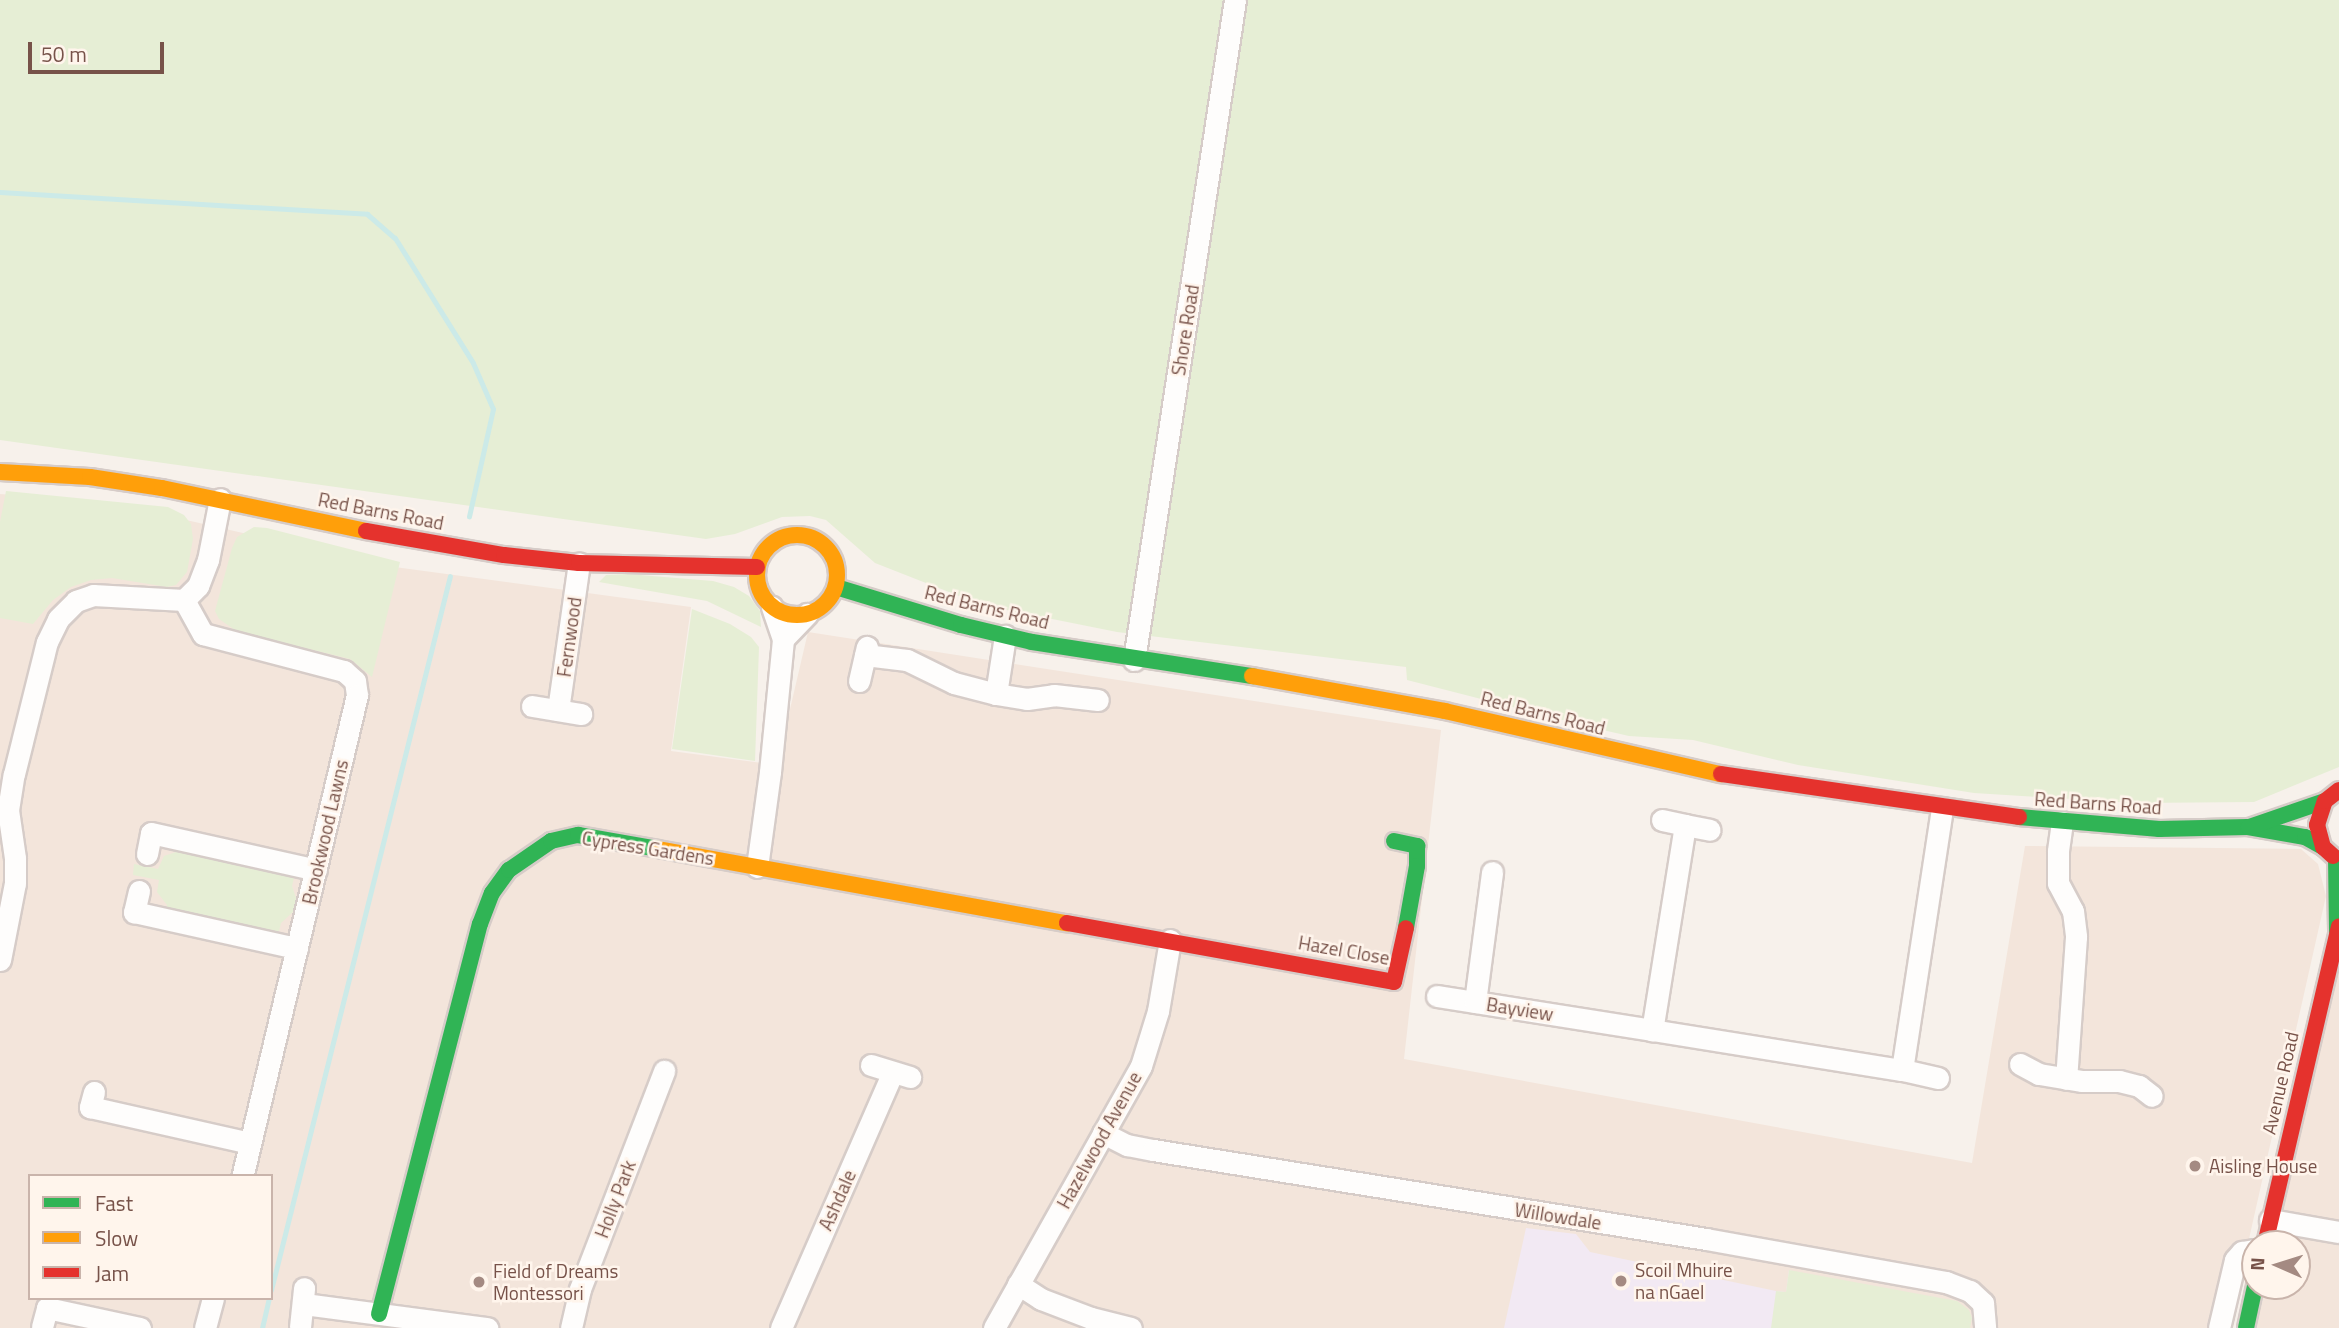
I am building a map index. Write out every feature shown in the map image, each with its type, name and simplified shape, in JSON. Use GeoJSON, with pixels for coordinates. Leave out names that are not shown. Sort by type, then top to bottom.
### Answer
{"type":"FeatureCollection","features":[{"type":"Feature","properties":{"kind":"street","name":"Shore Road"},"geometry":{"type":"LineString","coordinates":[[1134,660],[1235,0]]}},
{"type":"Feature","properties":{"kind":"street","name":"Red Barns Road"},"geometry":{"type":"LineString","coordinates":[[0,471],[90,477],[220,499],[391,536],[504,555],[579,563],[757,566]]}},
{"type":"Feature","properties":{"kind":"street"},"geometry":{"type":"LineString","coordinates":[[0,960],[15,883],[15,858],[8,810],[14,774],[47,642],[58,619],[76,601],[93,595],[184,600],[198,586],[208,560],[220,499]]}},
{"type":"Feature","properties":{"kind":"street"},"geometry":{"type":"LineString","coordinates":[[757,867],[771,772],[783,639],[772,607],[760,591],[757,566],[761,554],[781,537],[807,535],[819,540],[835,561],[836,587],[822,607],[807,614],[783,639]]}},
{"type":"Feature","properties":{"kind":"street","name":"Fernwood"},"geometry":{"type":"LineString","coordinates":[[558,710],[579,563]]}},
{"type":"Feature","properties":{"kind":"street","name":"Red Barns Road"},"geometry":{"type":"LineString","coordinates":[[836,587],[1004,636],[1134,660],[1345,691],[1445,710],[1674,765],[1942,808],[2062,822],[2159,829],[2248,827],[2305,837],[2338,859]]}},
{"type":"Feature","properties":{"kind":"street","name":"Brookwood Lawns"},"geometry":{"type":"LineString","coordinates":[[184,600],[203,634],[344,671],[355,681],[357,695],[242,1174]]}},
{"type":"Feature","properties":{"kind":"street"},"geometry":{"type":"LineString","coordinates":[[772,607],[788,615],[807,614]]}},
{"type":"Feature","properties":{"kind":"street"},"geometry":{"type":"LineString","coordinates":[[996,694],[1004,636]]}},
{"type":"Feature","properties":{"kind":"street"},"geometry":{"type":"LineString","coordinates":[[859,681],[866,651],[907,660],[954,683],[996,694],[1027,699],[1054,695],[1098,700]]}},
{"type":"Feature","properties":{"kind":"street"},"geometry":{"type":"LineString","coordinates":[[533,706],[581,714]]}},
{"type":"Feature","properties":{"kind":"street","name":"Red Barns Road"},"geometry":{"type":"LineString","coordinates":[[2248,827],[2325,800],[2339,790]]}},
{"type":"Feature","properties":{"kind":"street"},"geometry":{"type":"LineString","coordinates":[[2323,847],[2317,825],[2325,800]]}},
{"type":"Feature","properties":{"kind":"street"},"geometry":{"type":"LineString","coordinates":[[1902,1070],[1942,808]]}},
{"type":"Feature","properties":{"kind":"street"},"geometry":{"type":"LineString","coordinates":[[1662,820],[1710,830]]}},
{"type":"Feature","properties":{"kind":"street"},"geometry":{"type":"LineString","coordinates":[[2062,822],[2058,851],[2059,883],[2073,911],[2076,937],[2066,1079]]}},
{"type":"Feature","properties":{"kind":"street"},"geometry":{"type":"LineString","coordinates":[[1652,1030],[1685,825]]}},
{"type":"Feature","properties":{"kind":"street"},"geometry":{"type":"LineString","coordinates":[[147,854],[151,833],[316,870]]}},
{"type":"Feature","properties":{"kind":"street","name":"Cypress Gardens"},"geometry":{"type":"LineString","coordinates":[[379,1314],[480,924],[492,893],[509,870],[551,841],[578,835],[1170,940]]}},
{"type":"Feature","properties":{"kind":"street","name":"Hazel Close"},"geometry":{"type":"LineString","coordinates":[[1170,940],[1394,982],[1404,947],[1417,846],[1394,841]]}},
{"type":"Feature","properties":{"kind":"street","name":"Avenue Road"},"geometry":{"type":"LineString","coordinates":[[2268,1230],[2338,930],[2338,859]]}},
{"type":"Feature","properties":{"kind":"street","name":"Bayview"},"geometry":{"type":"LineString","coordinates":[[1492,872],[1475,1002],[1938,1078]]}},
{"type":"Feature","properties":{"kind":"street"},"geometry":{"type":"LineString","coordinates":[[139,891],[134,912],[297,948]]}},
{"type":"Feature","properties":{"kind":"street","name":"Hazelwood Avenue"},"geometry":{"type":"LineString","coordinates":[[994,1328],[1141,1066],[1158,1011],[1170,940]]}},
{"type":"Feature","properties":{"kind":"street"},"geometry":{"type":"LineString","coordinates":[[1437,996],[1475,1002]]}},
{"type":"Feature","properties":{"kind":"street"},"geometry":{"type":"LineString","coordinates":[[2020,1064],[2039,1074],[2066,1079],[2119,1081],[2139,1086],[2152,1096]]}},
{"type":"Feature","properties":{"kind":"street","name":"Ashdale"},"geometry":{"type":"LineString","coordinates":[[781,1328],[902,1074],[871,1065]]}},
{"type":"Feature","properties":{"kind":"street","name":"Holly Park"},"geometry":{"type":"LineString","coordinates":[[572,1328],[580,1289],[664,1071]]}},
{"type":"Feature","properties":{"kind":"street"},"geometry":{"type":"LineString","coordinates":[[94,1092],[90,1107],[250,1143]]}},
{"type":"Feature","properties":{"kind":"street","name":"Willowdale"},"geometry":{"type":"LineString","coordinates":[[1103,1133],[1127,1145],[1181,1155],[1706,1239],[1946,1282],[1970,1290],[1983,1303],[1985,1328]]}},
{"type":"Feature","properties":{"kind":"street"},"geometry":{"type":"LineString","coordinates":[[2270,1220],[2339,1232]]}},
{"type":"Feature","properties":{"kind":"street"},"geometry":{"type":"LineString","coordinates":[[2219,1328],[2235,1260],[2241,1253]]}},
{"type":"Feature","properties":{"kind":"street"},"geometry":{"type":"LineString","coordinates":[[1018,1284],[1041,1299],[1091,1318],[1131,1328]]}},
{"type":"Feature","properties":{"kind":"street"},"geometry":{"type":"LineString","coordinates":[[300,1327],[304,1296],[379,1314],[487,1328]]}},
{"type":"Feature","properties":{"kind":"street"},"geometry":{"type":"LineString","coordinates":[[205,1328],[212,1300]]}},
{"type":"Feature","properties":{"kind":"street"},"geometry":{"type":"LineString","coordinates":[[2246,1328],[2252,1300]]}},
{"type":"Feature","properties":{"kind":"street"},"geometry":{"type":"LineString","coordinates":[[42,1327],[47,1308],[140,1328]]}},
{"type":"Feature","properties":{"kind":"shaded area"},"geometry":{"type":"Polygon","coordinates":[[[0,494],[112,503],[387,566],[691,607],[671,751],[777,765],[808,632],[1441,730],[1404,1059],[1972,1163],[2025,846],[2301,849],[2318,864],[2326,896],[2251,1230],[2241,1230],[2241,1275],[2229,1328],[0,1328],[0,494]]]}},
{"type":"Feature","properties":{"kind":"shaded area"},"geometry":{"type":"Polygon","coordinates":[[[2339,958],[2339,1328],[2256,1328],[2263,1300],[2311,1300],[2311,1230],[2278,1230],[2339,958]]]}},
{"type":"Feature","properties":{"kind":"shaded area","name":"Scoil Mhuire na nGael"},"geometry":{"type":"Polygon","coordinates":[[[1526,1228],[1576,1234],[1590,1252],[1776,1291],[1786,1292],[1789,1270],[1970,1328],[1504,1328],[1526,1228]]]}},
{"type":"Feature","properties":{"kind":"green space"},"geometry":{"type":"Polygon","coordinates":[[[0,0],[2339,0],[2339,767],[2254,802],[2135,803],[1974,793],[1798,765],[1693,740],[1629,736],[1407,680],[1406,667],[1117,632],[982,605],[875,563],[826,520],[810,516],[782,517],[735,534],[706,539],[0,440],[0,0]]]}},
{"type":"Feature","properties":{"kind":"green space"},"geometry":{"type":"Polygon","coordinates":[[[6,491],[168,507],[184,515],[191,524],[193,539],[187,572],[176,585],[167,587],[112,578],[91,580],[71,587],[53,600],[33,624],[0,618],[0,522],[6,491]]]}},
{"type":"Feature","properties":{"kind":"green space"},"geometry":{"type":"Polygon","coordinates":[[[254,527],[400,562],[372,677],[350,659],[238,632],[219,619],[215,611],[232,548],[237,537],[254,527]]]}},
{"type":"Feature","properties":{"kind":"green space"},"geometry":{"type":"Polygon","coordinates":[[[628,574],[713,581],[734,587],[749,596],[760,611],[761,627],[707,601],[599,582],[606,575],[628,574]]]}},
{"type":"Feature","properties":{"kind":"green space"},"geometry":{"type":"Polygon","coordinates":[[[692,609],[730,624],[751,637],[759,647],[755,761],[672,749],[692,609]]]}},
{"type":"Feature","properties":{"kind":"green space"},"geometry":{"type":"Polygon","coordinates":[[[178,846],[279,871],[294,878],[292,886],[297,901],[294,911],[281,923],[279,931],[273,932],[166,911],[167,905],[157,892],[159,880],[133,875],[134,864],[158,869],[164,856],[176,852],[178,846]]]}},
{"type":"Feature","properties":{"kind":"green space"},"geometry":{"type":"Polygon","coordinates":[[[1789,1270],[1957,1301],[1969,1310],[1972,1318],[1970,1328],[1771,1328],[1776,1291],[1786,1292],[1789,1270]]]}},
{"type":"Feature","properties":{"kind":"waterway"},"geometry":{"type":"LineString","coordinates":[[0,192],[367,214],[395,238],[473,363],[493,409],[469,516]]}},
{"type":"Feature","properties":{"kind":"waterway"},"geometry":{"type":"LineString","coordinates":[[273,1282],[450,576]]}},
{"type":"Feature","properties":{"kind":"waterway"},"geometry":{"type":"LineString","coordinates":[[262,1328],[269,1300]]}},
{"type":"Feature","properties":{"kind":"traffic: fast"},"geometry":{"type":"LineString","coordinates":[[836,587],[961,625],[1032,642],[1252,676]]}},
{"type":"Feature","properties":{"kind":"traffic: fast"},"geometry":{"type":"LineString","coordinates":[[2249,827],[2325,801]]}},
{"type":"Feature","properties":{"kind":"traffic: fast"},"geometry":{"type":"LineString","coordinates":[[2019,817],[2159,829],[2248,827],[2305,837],[2323,847]]}},
{"type":"Feature","properties":{"kind":"traffic: fast"},"geometry":{"type":"LineString","coordinates":[[379,1314],[480,924],[492,893],[509,870],[551,841],[578,835],[658,849]]}},
{"type":"Feature","properties":{"kind":"traffic: fast"},"geometry":{"type":"LineString","coordinates":[[1394,841],[1417,846],[1417,866],[1406,928]]}},
{"type":"Feature","properties":{"kind":"traffic: fast"},"geometry":{"type":"LineString","coordinates":[[2336,858],[2337,932]]}},
{"type":"Feature","properties":{"kind":"traffic: fast"},"geometry":{"type":"LineString","coordinates":[[2246,1328],[2252,1300]]}},
{"type":"Feature","properties":{"kind":"traffic: slow"},"geometry":{"type":"LineString","coordinates":[[0,472],[90,477],[162,488],[366,531]]}},
{"type":"Feature","properties":{"kind":"traffic: slow"},"geometry":{"type":"LineString","coordinates":[[789,535],[805,535],[826,546],[837,567],[837,575],[837,583],[826,604],[805,615],[789,615],[775,609],[763,597],[757,583],[757,567],[763,553],[775,541],[789,535]]}},
{"type":"Feature","properties":{"kind":"traffic: slow"},"geometry":{"type":"LineString","coordinates":[[1252,676],[1445,711],[1721,774]]}},
{"type":"Feature","properties":{"kind":"traffic: slow"},"geometry":{"type":"LineString","coordinates":[[658,849],[1067,923]]}},
{"type":"Feature","properties":{"kind":"traffic: jam"},"geometry":{"type":"LineString","coordinates":[[366,531],[504,555],[579,563],[757,567]]}},
{"type":"Feature","properties":{"kind":"traffic: jam"},"geometry":{"type":"LineString","coordinates":[[1721,774],[2019,817]]}},
{"type":"Feature","properties":{"kind":"traffic: jam"},"geometry":{"type":"LineString","coordinates":[[2333,856],[2323,847],[2317,825],[2325,801],[2339,790]]}},
{"type":"Feature","properties":{"kind":"traffic: jam"},"geometry":{"type":"LineString","coordinates":[[1067,923],[1394,982],[1406,928]]}},
{"type":"Feature","properties":{"kind":"traffic: jam"},"geometry":{"type":"LineString","coordinates":[[2268,1230],[2339,927]]}},
{"type":"Feature","properties":{"kind":"place","name":"Aisling House"},"geometry":{"type":"Point","coordinates":[2195,1166]}},
{"type":"Feature","properties":{"kind":"place","name":"Scoil Mhuire na nGael"},"geometry":{"type":"Point","coordinates":[1621,1281]}},
{"type":"Feature","properties":{"kind":"place","name":"Field of Dreams Montessori"},"geometry":{"type":"Point","coordinates":[479,1282]}}]}
